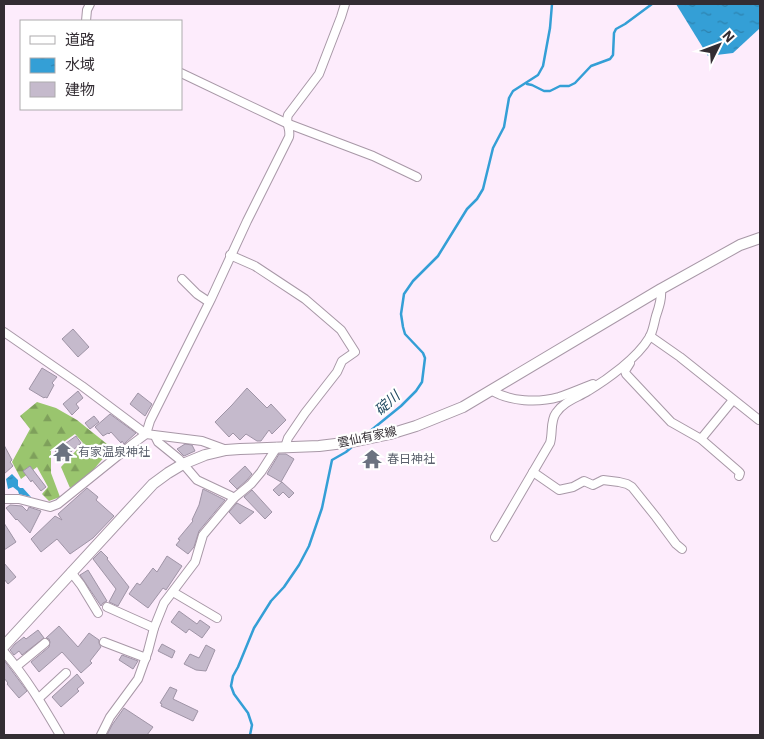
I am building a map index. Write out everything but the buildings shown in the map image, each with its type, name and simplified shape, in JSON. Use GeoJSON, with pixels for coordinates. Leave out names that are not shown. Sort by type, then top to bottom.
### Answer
{"type":"FeatureCollection","features":[{"type":"Feature","properties":{"kind":"main road","name":"雲仙有家線"},"geometry":{"type":"LineString","coordinates":[[4,646],[154,484],[183,464],[226,450],[319,446],[368,439],[390,434],[463,407],[661,289],[740,246],[760,238]]}},
{"type":"Feature","properties":{"kind":"street"},"geometry":{"type":"LineString","coordinates":[[86,20],[90,4]]}},
{"type":"Feature","properties":{"kind":"street"},"geometry":{"type":"LineString","coordinates":[[4,499],[19,499],[50,507],[58,504],[146,434],[150,421],[289,137],[290,130],[286,123],[288,115],[319,74],[342,17],[345,4]]}},
{"type":"Feature","properties":{"kind":"street"},"geometry":{"type":"LineString","coordinates":[[182,73],[286,123],[374,156],[417,177]]}},
{"type":"Feature","properties":{"kind":"street"},"geometry":{"type":"LineString","coordinates":[[101,735],[110,717],[138,679],[164,603],[194,562],[203,535],[234,498],[251,484],[281,448],[305,412],[338,372],[342,361],[356,352],[341,330],[305,299],[255,266],[230,255]]}},
{"type":"Feature","properties":{"kind":"street"},"geometry":{"type":"LineString","coordinates":[[182,279],[197,294],[209,302]]}},
{"type":"Feature","properties":{"kind":"street"},"geometry":{"type":"LineString","coordinates":[[495,537],[550,443],[555,414],[568,401],[604,380],[642,348],[650,336],[662,295],[661,289]]}},
{"type":"Feature","properties":{"kind":"street"},"geometry":{"type":"LineString","coordinates":[[4,332],[82,386],[146,434],[202,441],[226,450]]}},
{"type":"Feature","properties":{"kind":"street"},"geometry":{"type":"LineString","coordinates":[[650,336],[680,357],[759,420]]}},
{"type":"Feature","properties":{"kind":"street"},"geometry":{"type":"LineString","coordinates":[[634,356],[634,359],[625,371],[626,374],[671,422],[701,439],[738,471],[739,476]]}},
{"type":"Feature","properties":{"kind":"street"},"geometry":{"type":"LineString","coordinates":[[491,390],[509,398],[528,401],[542,400],[558,397],[604,380]]}},
{"type":"Feature","properties":{"kind":"street"},"geometry":{"type":"LineString","coordinates":[[701,439],[733,400]]}},
{"type":"Feature","properties":{"kind":"street"},"geometry":{"type":"LineString","coordinates":[[155,436],[158,442],[179,458],[197,480],[234,498]]}},
{"type":"Feature","properties":{"kind":"street"},"geometry":{"type":"LineString","coordinates":[[533,472],[559,490],[573,487],[584,481],[593,485],[603,480],[627,484],[638,493],[676,544],[682,549]]}},
{"type":"Feature","properties":{"kind":"street"},"geometry":{"type":"LineString","coordinates":[[71,572],[98,613]]}},
{"type":"Feature","properties":{"kind":"street"},"geometry":{"type":"LineString","coordinates":[[173,592],[217,618]]}},
{"type":"Feature","properties":{"kind":"street"},"geometry":{"type":"LineString","coordinates":[[106,607],[154,628]]}},
{"type":"Feature","properties":{"kind":"street"},"geometry":{"type":"LineString","coordinates":[[104,642],[146,658]]}},
{"type":"Feature","properties":{"kind":"street"},"geometry":{"type":"LineString","coordinates":[[17,666],[45,643]]}},
{"type":"Feature","properties":{"kind":"street"},"geometry":{"type":"LineString","coordinates":[[4,652],[17,666],[39,698],[60,735]]}},
{"type":"Feature","properties":{"kind":"street"},"geometry":{"type":"LineString","coordinates":[[39,698],[66,673]]}},
{"type":"Feature","properties":{"kind":"green space"},"geometry":{"type":"Polygon","coordinates":[[[37,402],[56,408],[77,420],[112,448],[88,476],[70,488],[61,467],[83,443],[75,434],[51,451],[51,473],[60,497],[49,501],[42,494],[48,487],[37,467],[21,479],[12,462],[30,429],[20,416],[37,402]]]}},
{"type":"Feature","properties":{"kind":"water"},"geometry":{"type":"Polygon","coordinates":[[[676,4],[760,4],[759,29],[733,53],[708,56],[676,4]]]}},
{"type":"Feature","properties":{"kind":"water"},"geometry":{"type":"Polygon","coordinates":[[[12,474],[18,480],[18,486],[23,488],[31,497],[19,494],[13,487],[8,489],[6,479],[12,474]]]}},
{"type":"Feature","properties":{"kind":"waterway","name":"碇川"},"geometry":{"type":"LineString","coordinates":[[364,436],[401,406],[422,382],[425,358],[423,353],[405,334],[401,314],[404,294],[413,281],[438,256],[467,209],[477,199],[483,189],[493,148],[504,127],[509,98],[513,91],[538,75],[543,66],[552,4]]}},
{"type":"Feature","properties":{"kind":"waterway"},"geometry":{"type":"LineString","coordinates":[[527,84],[544,91],[550,91],[560,86],[569,86],[575,83],[591,66],[610,59],[613,55],[614,33],[616,29],[652,4]]}},
{"type":"Feature","properties":{"kind":"waterway","name":"碇川"},"geometry":{"type":"LineString","coordinates":[[250,735],[252,725],[248,713],[234,694],[231,686],[233,676],[254,628],[271,601],[284,587],[299,565],[309,546],[322,508],[332,460],[353,446]]}},
{"type":"Feature","properties":{"kind":"place","name":"有家温泉神社"},"geometry":{"type":"Point","coordinates":[63,452]}},
{"type":"Feature","properties":{"kind":"place","name":"春日神社"},"geometry":{"type":"Point","coordinates":[372,459]}}]}
